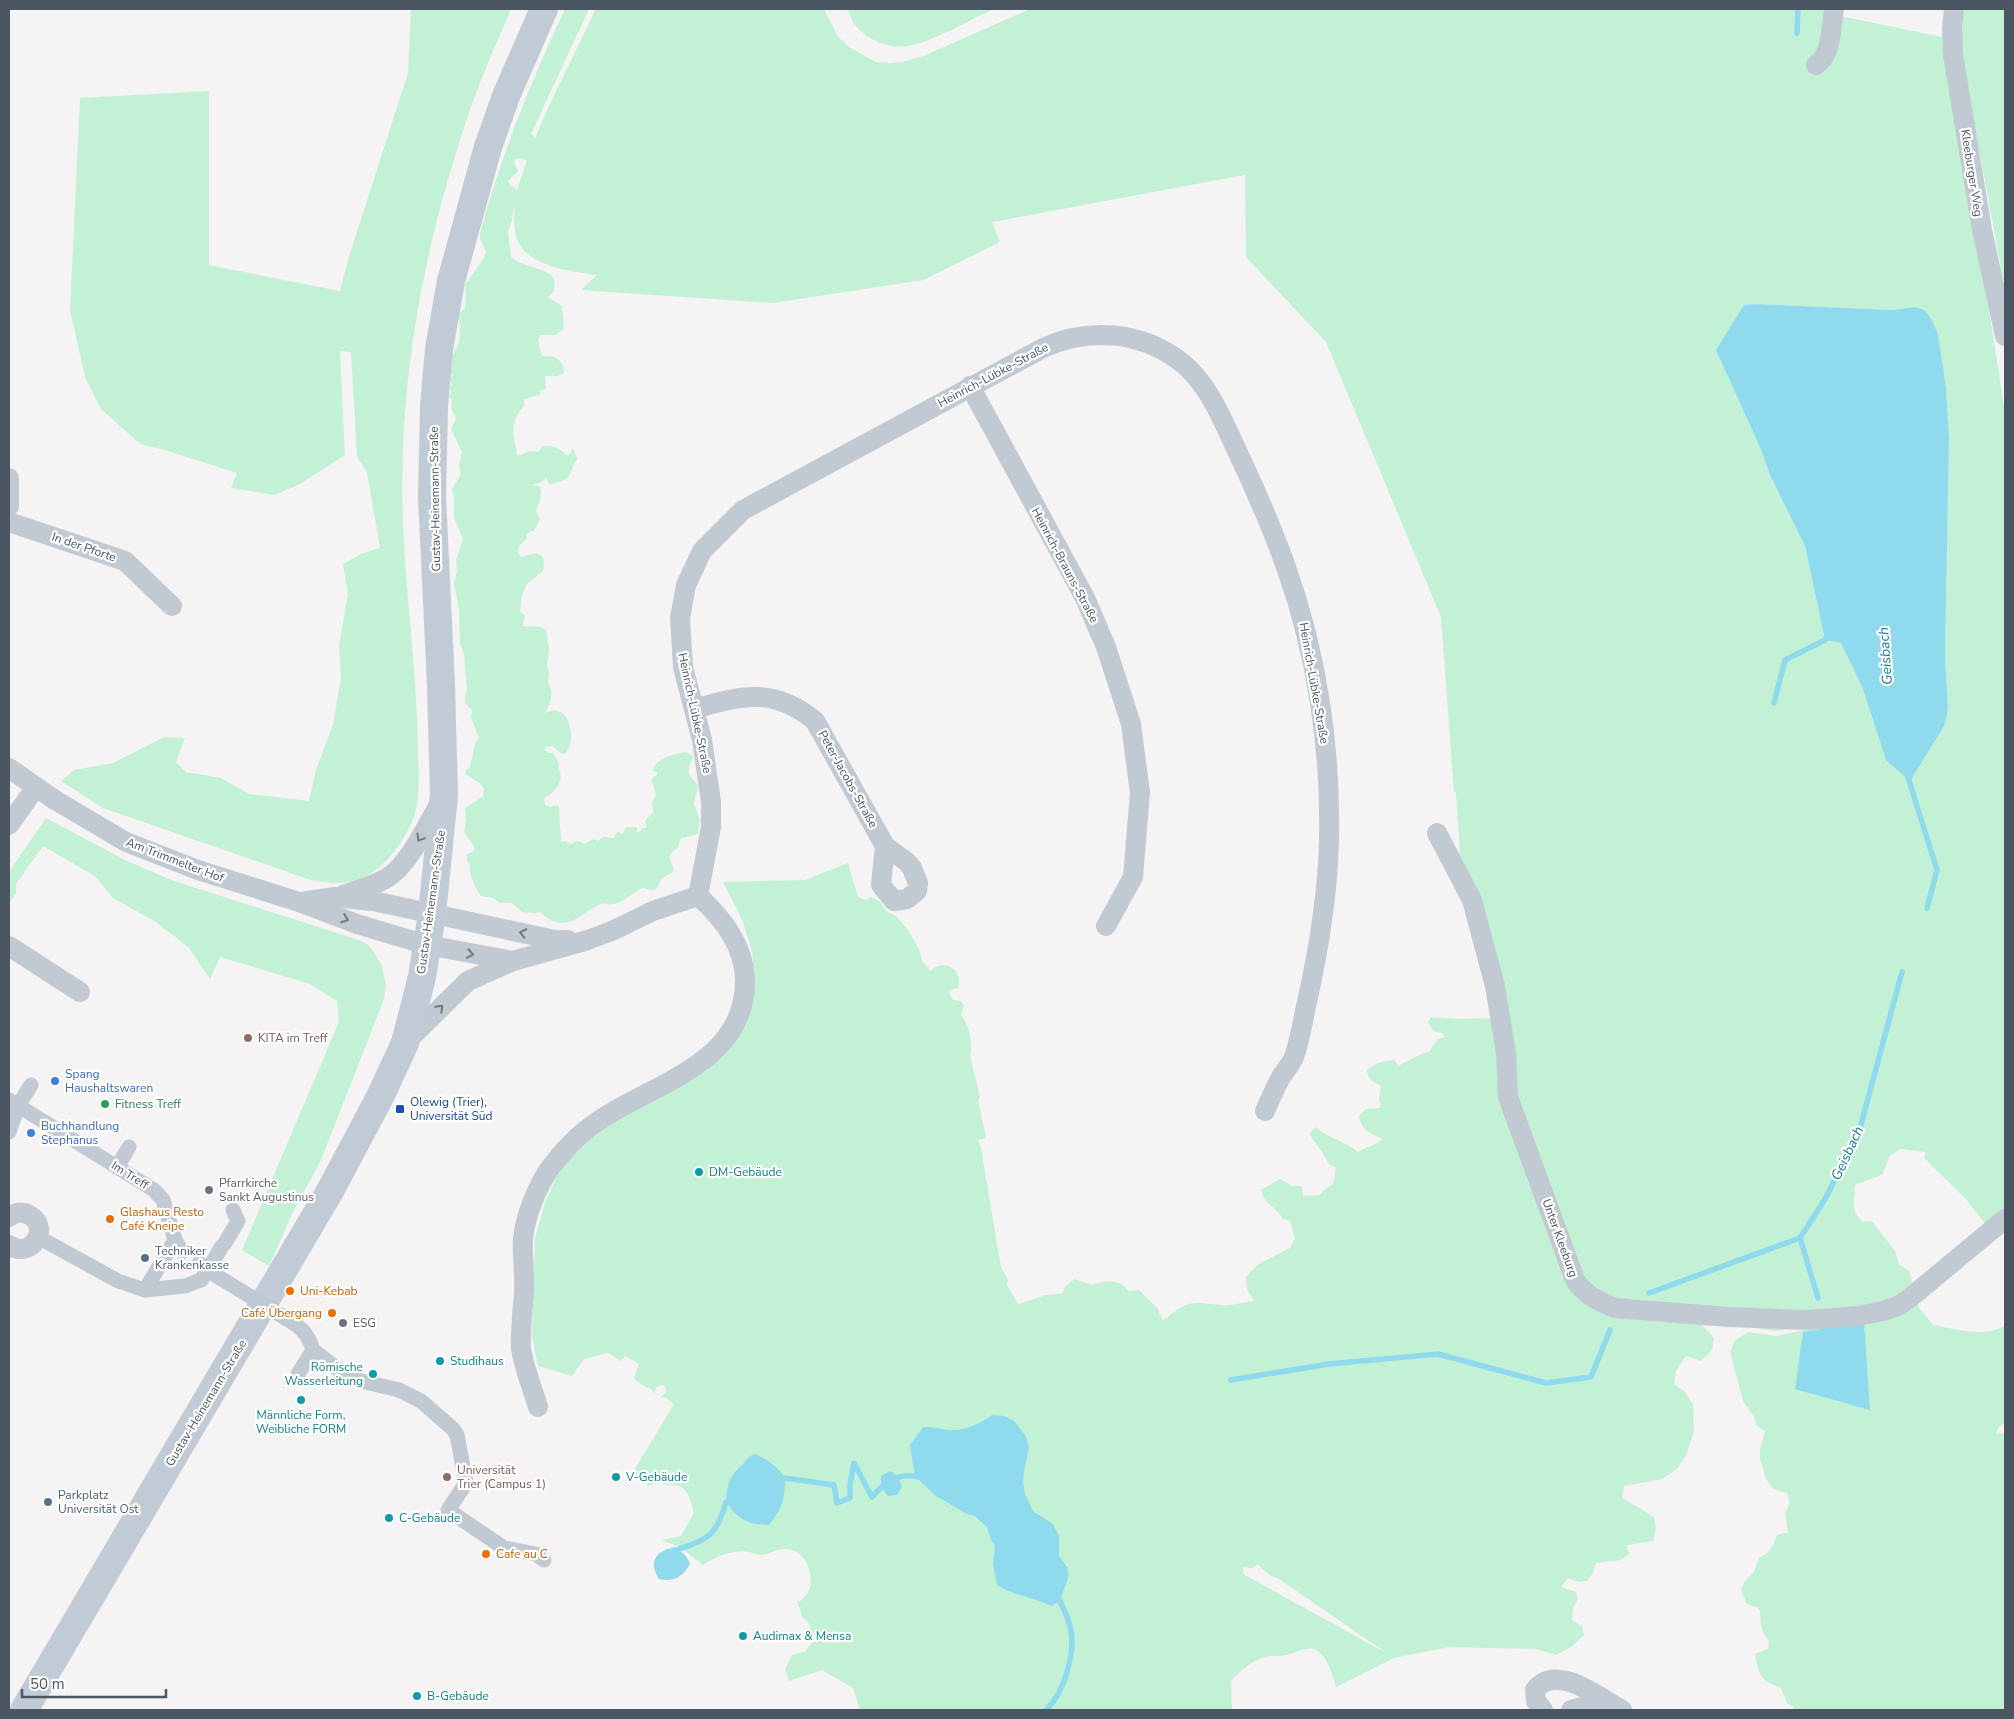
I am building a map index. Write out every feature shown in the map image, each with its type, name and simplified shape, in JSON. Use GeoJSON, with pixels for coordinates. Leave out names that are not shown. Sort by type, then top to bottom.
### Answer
{"type":"FeatureCollection","features":[{"type":"Feature","properties":{"kind":"main road","name":"Gustav-Heinemann-Straße"},"geometry":{"type":"LineString","coordinates":[[24,1710],[330,1191],[380,1097],[405,1043],[422,977],[432,914],[444,795],[442,695],[432,497],[434,406],[439,350],[450,281],[488,147],[516,71],[544,9]]}},
{"type":"Feature","properties":{"kind":"street"},"geometry":{"type":"LineString","coordinates":[[1816,65],[1823,61],[1827,52],[1834,9]]}},
{"type":"Feature","properties":{"kind":"street","name":"Kleeburger Weg"},"geometry":{"type":"LineString","coordinates":[[1954,9],[1952,28],[1953,54],[1982,230],[2005,336]]}},
{"type":"Feature","properties":{"kind":"street","name":"Heinrich-Lübke-Straße"},"geometry":{"type":"LineString","coordinates":[[698,896],[711,827],[711,802],[704,749],[683,667],[680,618],[686,585],[702,551],[743,510],[1042,348],[1086,334],[1120,335],[1155,347],[1181,362],[1209,395],[1228,432],[1273,532],[1298,603],[1313,665],[1326,746],[1330,840],[1320,943],[1294,1058],[1280,1079],[1265,1111]]}},
{"type":"Feature","properties":{"kind":"street","name":"Heinrich-Brauns-Straße"},"geometry":{"type":"LineString","coordinates":[[970,386],[1085,598],[1106,646],[1131,724],[1140,793],[1133,877],[1106,926]]}},
{"type":"Feature","properties":{"kind":"street"},"geometry":{"type":"LineString","coordinates":[[9,478],[9,506]]}},
{"type":"Feature","properties":{"kind":"street","name":"In der Pforte"},"geometry":{"type":"LineString","coordinates":[[9,522],[125,561],[172,606]]}},
{"type":"Feature","properties":{"kind":"street","name":"Peter-Jacobs-Straße"},"geometry":{"type":"LineString","coordinates":[[694,709],[719,702],[758,697],[780,700],[803,712],[815,721],[885,846]]}},
{"type":"Feature","properties":{"kind":"street","name":"Am Trimmelter Hof"},"geometry":{"type":"LineString","coordinates":[[9,768],[55,800],[126,842],[198,870],[300,902],[357,924],[427,945]]}},
{"type":"Feature","properties":{"kind":"street"},"geometry":{"type":"LineString","coordinates":[[9,825],[36,787]]}},
{"type":"Feature","properties":{"kind":"street","name":"Am Trimmelter Hof"},"geometry":{"type":"LineString","coordinates":[[300,902],[335,897],[369,887],[389,877],[406,859],[444,795]]}},
{"type":"Feature","properties":{"kind":"street","name":"Unter Kleeburg"},"geometry":{"type":"LineString","coordinates":[[1437,833],[1472,900],[1488,957],[1506,1053],[1508,1097],[1575,1280],[1581,1289],[1595,1300],[1615,1308],[1755,1319],[1831,1318],[1883,1311],[1900,1305],[2005,1219]]}},
{"type":"Feature","properties":{"kind":"street"},"geometry":{"type":"LineString","coordinates":[[405,1043],[468,981],[512,961],[588,940],[653,911],[698,896],[716,911],[733,938],[744,963],[744,999],[738,1018],[714,1052],[684,1075],[612,1113],[586,1130],[563,1152],[550,1170],[540,1189],[530,1213],[523,1238],[524,1281],[521,1350],[538,1407]]}},
{"type":"Feature","properties":{"kind":"street","name":"Am Trimmelter Hof"},"geometry":{"type":"LineString","coordinates":[[335,897],[373,901],[432,914]]}},
{"type":"Feature","properties":{"kind":"street"},"geometry":{"type":"LineString","coordinates":[[432,914],[555,940],[588,940]]}},
{"type":"Feature","properties":{"kind":"street"},"geometry":{"type":"LineString","coordinates":[[427,945],[512,961]]}},
{"type":"Feature","properties":{"kind":"street"},"geometry":{"type":"LineString","coordinates":[[9,946],[80,992]]}},
{"type":"Feature","properties":{"kind":"street"},"geometry":{"type":"LineString","coordinates":[[9,1132],[14,1103],[31,1085]]}},
{"type":"Feature","properties":{"kind":"street","name":"Im Treff"},"geometry":{"type":"LineString","coordinates":[[14,1103],[154,1190],[163,1200],[175,1248],[145,1290]]}},
{"type":"Feature","properties":{"kind":"street"},"geometry":{"type":"LineString","coordinates":[[117,1167],[129,1147]]}},
{"type":"Feature","properties":{"kind":"street"},"geometry":{"type":"LineString","coordinates":[[38,1237],[118,1280],[145,1290],[185,1286],[201,1280],[224,1244],[238,1221],[233,1210]]}},
{"type":"Feature","properties":{"kind":"street"},"geometry":{"type":"LineString","coordinates":[[9,1217],[18,1212],[30,1215],[38,1225],[38,1237],[34,1244],[18,1249],[9,1245]]}},
{"type":"Feature","properties":{"kind":"street"},"geometry":{"type":"LineString","coordinates":[[208,1269],[303,1330],[309,1338],[313,1350],[349,1378],[399,1390],[421,1401],[457,1434],[466,1483],[448,1510],[504,1548],[536,1554],[544,1560]]}},
{"type":"Feature","properties":{"kind":"street"},"geometry":{"type":"LineString","coordinates":[[298,1374],[313,1350]]}},
{"type":"Feature","properties":{"kind":"street"},"geometry":{"type":"LineString","coordinates":[[1543,1710],[1536,1701],[1535,1690],[1539,1684],[1555,1679],[1566,1679],[1617,1707]]}},
{"type":"Feature","properties":{"kind":"street"},"geometry":{"type":"LineString","coordinates":[[1571,1710],[1595,1703],[1617,1707]]}},
{"type":"Feature","properties":{"kind":"green space"},"geometry":{"type":"Polygon","coordinates":[[[411,9],[511,9],[475,95],[440,208],[418,312],[410,364],[402,470],[406,579],[417,721],[418,800],[414,816],[405,836],[383,864],[364,877],[354,881],[332,883],[311,880],[103,808],[61,781],[74,770],[113,763],[164,737],[185,738],[176,762],[186,772],[221,778],[249,794],[309,801],[316,770],[333,725],[341,677],[339,645],[348,595],[343,564],[361,554],[380,548],[367,472],[357,457],[351,352],[340,351],[345,455],[300,484],[274,495],[231,488],[237,473],[140,444],[101,409],[85,377],[70,310],[80,98],[209,91],[209,265],[340,291],[348,260],[408,73],[411,9]]]}},
{"type":"Feature","properties":{"kind":"green space"},"geometry":{"type":"Polygon","coordinates":[[[565,9],[589,9],[531,134],[535,138],[596,9],[824,9],[837,35],[849,47],[876,62],[890,63],[903,62],[926,55],[1030,9],[1842,9],[1840,16],[1947,38],[2005,413],[2005,1212],[1987,1226],[1965,1198],[1924,1158],[1926,1152],[1900,1149],[1889,1157],[1882,1175],[1855,1185],[1854,1209],[1863,1222],[1872,1221],[1895,1251],[1899,1264],[1909,1271],[1919,1308],[1933,1325],[1978,1332],[1996,1330],[2005,1326],[2005,1423],[1998,1428],[1996,1434],[2005,1433],[2005,1710],[1791,1710],[1794,1707],[1787,1703],[1781,1688],[1765,1680],[1759,1672],[1755,1654],[1768,1649],[1769,1641],[1762,1627],[1760,1611],[1756,1607],[1747,1604],[1741,1590],[1744,1582],[1754,1572],[1759,1558],[1771,1549],[1777,1535],[1788,1532],[1785,1513],[1790,1503],[1787,1493],[1773,1489],[1766,1479],[1760,1459],[1760,1450],[1765,1431],[1756,1425],[1754,1417],[1743,1401],[1730,1352],[1735,1340],[1749,1332],[1776,1336],[1882,1317],[1775,1331],[1696,1319],[1714,1338],[1712,1350],[1701,1361],[1686,1356],[1676,1371],[1674,1384],[1685,1392],[1693,1405],[1694,1431],[1686,1456],[1677,1469],[1662,1479],[1624,1486],[1622,1498],[1654,1517],[1656,1529],[1653,1541],[1627,1545],[1629,1554],[1621,1560],[1596,1563],[1593,1573],[1587,1581],[1579,1582],[1568,1578],[1561,1587],[1576,1592],[1578,1599],[1573,1608],[1572,1620],[1582,1626],[1584,1635],[1571,1647],[1556,1655],[1536,1649],[1449,1647],[1394,1658],[1336,1687],[1330,1668],[1323,1655],[1312,1649],[1305,1649],[1284,1656],[1262,1658],[1248,1666],[1231,1681],[1232,1709],[1222,1710],[860,1710],[853,1688],[822,1670],[789,1681],[785,1669],[792,1655],[806,1651],[813,1641],[808,1621],[803,1618],[797,1602],[802,1600],[808,1592],[811,1580],[806,1561],[801,1556],[790,1549],[780,1549],[761,1555],[744,1551],[713,1559],[703,1565],[680,1547],[662,1540],[681,1536],[694,1513],[689,1496],[680,1486],[659,1482],[647,1486],[649,1482],[639,1476],[634,1478],[633,1472],[673,1406],[672,1402],[664,1397],[660,1398],[666,1392],[663,1385],[657,1386],[654,1394],[653,1390],[639,1383],[634,1378],[639,1364],[625,1356],[621,1361],[608,1353],[584,1359],[572,1376],[538,1366],[532,1337],[535,1238],[545,1203],[562,1164],[616,1117],[739,1035],[753,999],[755,978],[752,951],[742,919],[723,882],[805,880],[848,863],[858,897],[866,900],[871,897],[879,901],[887,912],[895,915],[909,931],[920,952],[922,961],[930,971],[935,967],[947,966],[955,971],[959,981],[958,988],[948,991],[953,1000],[961,1001],[964,1006],[961,1015],[970,1034],[970,1055],[980,1098],[978,1100],[986,1138],[978,1140],[981,1148],[1001,1267],[1008,1280],[1007,1285],[1018,1304],[1046,1295],[1063,1293],[1065,1287],[1074,1279],[1092,1285],[1106,1281],[1115,1282],[1122,1284],[1129,1291],[1139,1290],[1157,1308],[1163,1321],[1184,1305],[1203,1303],[1226,1305],[1254,1301],[1247,1289],[1246,1277],[1257,1265],[1290,1248],[1295,1238],[1290,1221],[1283,1219],[1265,1200],[1261,1190],[1280,1179],[1292,1186],[1302,1186],[1303,1196],[1319,1195],[1333,1184],[1336,1168],[1329,1164],[1309,1134],[1315,1127],[1358,1152],[1377,1143],[1383,1139],[1364,1128],[1359,1116],[1366,1109],[1380,1108],[1381,1104],[1379,1100],[1381,1086],[1371,1080],[1367,1070],[1376,1064],[1390,1060],[1394,1060],[1398,1066],[1429,1052],[1437,1040],[1444,1037],[1442,1033],[1433,1031],[1428,1022],[1431,1017],[1456,1019],[1500,1018],[1461,870],[1441,617],[1326,342],[1246,257],[1245,175],[992,222],[1000,242],[923,280],[773,303],[581,290],[597,275],[550,266],[529,255],[521,246],[516,236],[514,205],[508,232],[511,257],[521,263],[547,272],[554,279],[554,291],[548,297],[562,306],[564,328],[556,335],[540,335],[538,341],[542,356],[551,356],[558,359],[564,368],[564,373],[557,376],[545,376],[546,388],[540,391],[540,395],[524,399],[524,406],[516,418],[513,429],[517,455],[519,456],[529,451],[538,452],[542,446],[549,446],[564,452],[566,455],[570,454],[573,448],[577,459],[566,479],[549,484],[546,478],[542,482],[532,485],[539,486],[541,492],[536,511],[540,519],[534,530],[527,534],[526,539],[519,546],[518,554],[522,557],[536,554],[540,555],[544,560],[543,571],[527,584],[522,595],[520,611],[525,616],[523,626],[541,627],[546,630],[549,650],[547,665],[548,683],[551,694],[545,713],[554,710],[563,714],[569,723],[571,732],[568,751],[565,754],[562,754],[552,746],[546,747],[544,750],[553,753],[559,764],[558,768],[561,777],[555,790],[544,798],[545,805],[550,807],[559,806],[561,842],[565,841],[570,844],[578,841],[584,844],[594,839],[598,841],[603,837],[614,838],[617,832],[623,834],[625,828],[636,827],[638,828],[636,832],[641,831],[642,828],[647,828],[645,821],[653,812],[652,802],[656,794],[651,779],[657,775],[657,772],[653,771],[654,767],[666,757],[686,752],[693,756],[689,774],[698,786],[694,803],[700,820],[698,833],[681,838],[678,847],[671,853],[669,858],[674,869],[660,881],[655,890],[642,888],[624,900],[614,904],[603,903],[571,921],[557,922],[546,918],[540,912],[522,912],[512,903],[500,903],[493,898],[481,896],[472,881],[470,863],[467,861],[467,854],[473,852],[475,848],[464,832],[466,821],[465,808],[483,796],[484,789],[480,783],[465,774],[466,770],[470,767],[475,743],[479,738],[471,718],[472,710],[465,703],[467,690],[464,654],[460,644],[459,610],[454,583],[457,572],[456,560],[463,539],[454,518],[452,489],[461,474],[459,465],[462,452],[451,429],[456,418],[451,409],[452,400],[449,397],[452,375],[448,370],[450,360],[459,340],[460,326],[458,314],[465,308],[466,304],[465,285],[484,258],[486,252],[480,239],[480,233],[498,175],[518,119],[565,9]],[[519,158],[514,162],[518,171],[508,181],[511,187],[516,188],[516,193],[527,160],[519,158]],[[1744,305],[1760,447],[1770,475],[1805,546],[1825,640],[1841,643],[1863,689],[1948,708],[1945,657],[1949,437],[1946,387],[1938,334],[1932,320],[1915,307],[1892,310],[1744,305]],[[1258,1564],[1252,1568],[1243,1567],[1243,1574],[1388,1654],[1279,1579],[1269,1575],[1258,1564]]]}},
{"type":"Feature","properties":{"kind":"green space"},"geometry":{"type":"Polygon","coordinates":[[[847,9],[993,9],[928,40],[901,47],[887,45],[866,35],[853,22],[847,9]]]}},
{"type":"Feature","properties":{"kind":"green space"},"geometry":{"type":"Polygon","coordinates":[[[1961,9],[2005,9],[2005,289],[1958,35],[1961,9]]]}},
{"type":"Feature","properties":{"kind":"green space"},"geometry":{"type":"Polygon","coordinates":[[[46,818],[125,860],[174,881],[359,940],[367,944],[382,966],[386,985],[384,999],[321,1160],[292,1214],[269,1266],[242,1250],[339,1022],[337,1001],[310,984],[220,957],[210,979],[189,948],[156,922],[113,898],[95,876],[43,846],[16,884],[16,893],[9,903],[9,872],[46,818]]]}},
{"type":"Feature","properties":{"kind":"water"},"geometry":{"type":"Polygon","coordinates":[[[1744,305],[1892,310],[1915,307],[1924,310],[1932,320],[1938,334],[1946,387],[1949,437],[1945,657],[1948,708],[1944,726],[1910,781],[1886,760],[1863,689],[1841,643],[1825,640],[1805,546],[1770,475],[1760,447],[1716,350],[1744,305]]]}},
{"type":"Feature","properties":{"kind":"water"},"geometry":{"type":"Polygon","coordinates":[[[1864,1322],[1870,1410],[1795,1389],[1803,1332],[1864,1322]]]}},
{"type":"Feature","properties":{"kind":"water"},"geometry":{"type":"Polygon","coordinates":[[[992,1415],[1004,1416],[1014,1421],[1026,1436],[1029,1447],[1024,1471],[1023,1483],[1025,1494],[1033,1511],[1053,1524],[1059,1536],[1059,1556],[1067,1567],[1069,1575],[1060,1601],[1051,1606],[1010,1592],[997,1585],[993,1564],[995,1545],[991,1540],[987,1527],[975,1516],[967,1514],[936,1496],[915,1476],[910,1445],[923,1427],[947,1430],[965,1429],[992,1415]]]}},
{"type":"Feature","properties":{"kind":"water"},"geometry":{"type":"Polygon","coordinates":[[[754,1454],[772,1464],[785,1478],[782,1503],[769,1525],[755,1524],[744,1520],[726,1502],[731,1477],[754,1454]]]}},
{"type":"Feature","properties":{"kind":"water"},"geometry":{"type":"Polygon","coordinates":[[[890,1471],[898,1476],[902,1487],[897,1495],[888,1496],[881,1486],[881,1476],[890,1471]]]}},
{"type":"Feature","properties":{"kind":"water"},"geometry":{"type":"Polygon","coordinates":[[[676,1547],[685,1555],[690,1563],[688,1568],[681,1575],[673,1579],[659,1579],[654,1567],[656,1557],[669,1548],[676,1547]]]}},
{"type":"Feature","properties":{"kind":"waterway","name":"Geisbach"},"geometry":{"type":"LineString","coordinates":[[1797,33],[1798,9]]}},
{"type":"Feature","properties":{"kind":"waterway"},"geometry":{"type":"LineString","coordinates":[[1774,703],[1785,660],[1825,640],[1829,635]]}},
{"type":"Feature","properties":{"kind":"waterway","name":"Geisbach"},"geometry":{"type":"LineString","coordinates":[[1907,774],[1937,870],[1927,908]]}},
{"type":"Feature","properties":{"kind":"waterway","name":"Geisbach"},"geometry":{"type":"LineString","coordinates":[[1818,1298],[1800,1238],[1825,1199],[1859,1132],[1902,972]]}},
{"type":"Feature","properties":{"kind":"waterway"},"geometry":{"type":"LineString","coordinates":[[1649,1293],[1800,1238]]}},
{"type":"Feature","properties":{"kind":"waterway"},"geometry":{"type":"LineString","coordinates":[[1231,1380],[1329,1364],[1438,1354],[1546,1383],[1591,1377],[1610,1330]]}},
{"type":"Feature","properties":{"kind":"waterway"},"geometry":{"type":"LineString","coordinates":[[780,1481],[785,1478],[834,1485],[837,1503],[850,1498],[850,1484],[854,1463],[872,1497],[882,1486],[894,1479],[907,1476],[922,1478]]}},
{"type":"Feature","properties":{"kind":"waterway"},"geometry":{"type":"LineString","coordinates":[[679,1549],[698,1542],[711,1534],[723,1513],[726,1502],[732,1500]]}},
{"type":"Feature","properties":{"kind":"waterway"},"geometry":{"type":"LineString","coordinates":[[1046,1710],[1058,1694],[1070,1662],[1072,1641],[1070,1626],[1057,1595]]}},
{"type":"Feature","properties":{"kind":"place","name":"KITA im Treff"},"geometry":{"type":"Point","coordinates":[248,1038]}},
{"type":"Feature","properties":{"kind":"place","name":"Spang Haushaltswaren"},"geometry":{"type":"Point","coordinates":[55,1081]}},
{"type":"Feature","properties":{"kind":"place","name":"Fitness Treff"},"geometry":{"type":"Point","coordinates":[105,1104]}},
{"type":"Feature","properties":{"kind":"place","name":"Olewig (Trier), Universität Süd"},"geometry":{"type":"Point","coordinates":[400,1109]}},
{"type":"Feature","properties":{"kind":"place","name":"Buchhandlung Stephanus"},"geometry":{"type":"Point","coordinates":[31,1133]}},
{"type":"Feature","properties":{"kind":"place","name":"DM-Gebäude"},"geometry":{"type":"Point","coordinates":[699,1172]}},
{"type":"Feature","properties":{"kind":"place","name":"Pfarrkirche Sankt Augustinus"},"geometry":{"type":"Point","coordinates":[209,1190]}},
{"type":"Feature","properties":{"kind":"place","name":"Glashaus Resto Café Kneipe"},"geometry":{"type":"Point","coordinates":[110,1219]}},
{"type":"Feature","properties":{"kind":"place","name":"Techniker Krankenkasse"},"geometry":{"type":"Point","coordinates":[145,1258]}},
{"type":"Feature","properties":{"kind":"place","name":"Uni-Kebab"},"geometry":{"type":"Point","coordinates":[290,1291]}},
{"type":"Feature","properties":{"kind":"place","name":"Café Übergang"},"geometry":{"type":"Point","coordinates":[332,1313]}},
{"type":"Feature","properties":{"kind":"place","name":"ESG"},"geometry":{"type":"Point","coordinates":[343,1323]}},
{"type":"Feature","properties":{"kind":"place","name":"Studihaus"},"geometry":{"type":"Point","coordinates":[440,1361]}},
{"type":"Feature","properties":{"kind":"place","name":"Römische Wasserleitung"},"geometry":{"type":"Point","coordinates":[373,1374]}},
{"type":"Feature","properties":{"kind":"place","name":"Männliche Form, Weibliche FORM"},"geometry":{"type":"Point","coordinates":[301,1400]}},
{"type":"Feature","properties":{"kind":"place","name":"Universität Trier (Campus 1)"},"geometry":{"type":"Point","coordinates":[447,1477]}},
{"type":"Feature","properties":{"kind":"place","name":"V-Gebäude"},"geometry":{"type":"Point","coordinates":[616,1477]}},
{"type":"Feature","properties":{"kind":"place","name":"Parkplatz Universität Ost"},"geometry":{"type":"Point","coordinates":[48,1502]}},
{"type":"Feature","properties":{"kind":"place","name":"C-Gebäude"},"geometry":{"type":"Point","coordinates":[389,1518]}},
{"type":"Feature","properties":{"kind":"place","name":"Cafe au C"},"geometry":{"type":"Point","coordinates":[486,1554]}},
{"type":"Feature","properties":{"kind":"place","name":"Audimax & Mensa"},"geometry":{"type":"Point","coordinates":[743,1636]}},
{"type":"Feature","properties":{"kind":"place","name":"B-Gebäude"},"geometry":{"type":"Point","coordinates":[417,1696]}}]}
